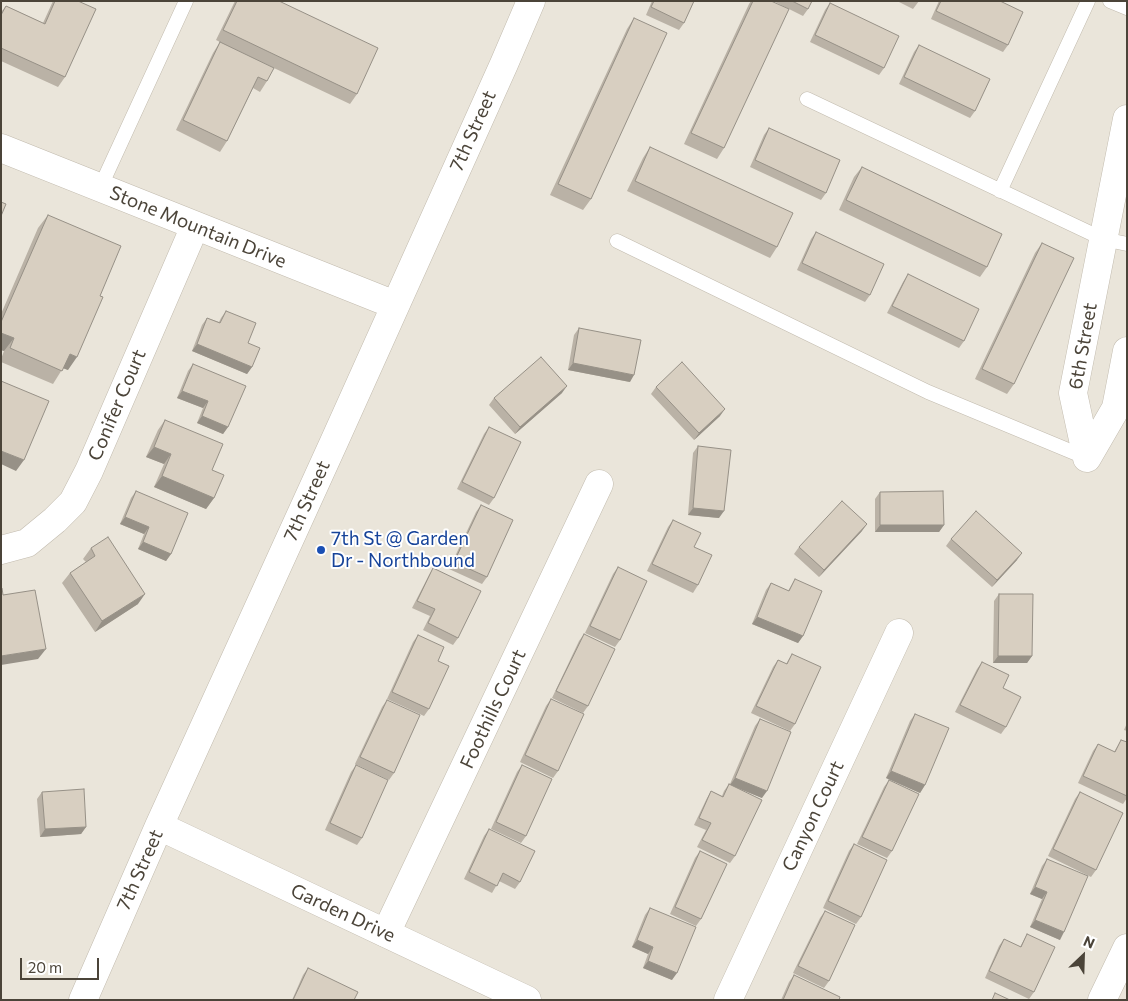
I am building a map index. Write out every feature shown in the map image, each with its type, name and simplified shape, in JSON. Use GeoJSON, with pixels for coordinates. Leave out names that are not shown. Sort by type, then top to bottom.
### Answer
{"type":"FeatureCollection","features":[{"type":"Feature","properties":{"kind":"street","name":"7th Street"},"geometry":{"type":"LineString","coordinates":[[83,1000],[159,826],[330,451],[531,1]]}},
{"type":"Feature","properties":{"kind":"street","name":"6th Street"},"geometry":{"type":"LineString","coordinates":[[1087,458],[1073,393],[1115,242],[1127,119]]}},
{"type":"Feature","properties":{"kind":"street","name":"Stone Mountain Drive"},"geometry":{"type":"LineString","coordinates":[[1,148],[395,306]]}},
{"type":"Feature","properties":{"kind":"street","name":"Conifer Court"},"geometry":{"type":"LineString","coordinates":[[1,550],[27,543],[73,502],[89,470],[195,226]]}},
{"type":"Feature","properties":{"kind":"street"},"geometry":{"type":"LineString","coordinates":[[1087,458],[1116,408],[1127,351]]}},
{"type":"Feature","properties":{"kind":"street","name":"Foothills Court"},"geometry":{"type":"LineString","coordinates":[[386,933],[599,484]]}},
{"type":"Feature","properties":{"kind":"street","name":"Canyon Court"},"geometry":{"type":"LineString","coordinates":[[728,1000],[899,633]]}},
{"type":"Feature","properties":{"kind":"street","name":"Garden Drive"},"geometry":{"type":"LineString","coordinates":[[159,826],[527,1000]]}},
{"type":"Feature","properties":{"kind":"street"},"geometry":{"type":"LineString","coordinates":[[1102,1000],[1127,948]]}},
{"type":"Feature","properties":{"kind":"lane"},"geometry":{"type":"LineString","coordinates":[[100,188],[186,1]]}},
{"type":"Feature","properties":{"kind":"lane"},"geometry":{"type":"LineString","coordinates":[[1000,192],[1088,1]]}},
{"type":"Feature","properties":{"kind":"lane"},"geometry":{"type":"LineString","coordinates":[[1110,1],[1127,8]]}},
{"type":"Feature","properties":{"kind":"lane"},"geometry":{"type":"LineString","coordinates":[[807,99],[1000,192],[1115,242]]}},
{"type":"Feature","properties":{"kind":"lane"},"geometry":{"type":"LineString","coordinates":[[617,241],[928,392],[1087,458]]}},
{"type":"Feature","properties":{"kind":"shaded area"},"geometry":{"type":"Polygon","coordinates":[[[1,1],[1127,1],[1127,1000],[1,1000],[1,1]]]}},
{"type":"Feature","properties":{"kind":"building"},"geometry":{"type":"Polygon","coordinates":[[[55,1],[78,1],[96,9],[65,77],[1,48],[1,15],[6,6],[45,24],[55,1]]]}},
{"type":"Feature","properties":{"kind":"building"},"geometry":{"type":"Polygon","coordinates":[[[237,1],[279,1],[378,48],[357,94],[223,30],[237,1]]]}},
{"type":"Feature","properties":{"kind":"building"},"geometry":{"type":"Polygon","coordinates":[[[654,1],[694,1],[684,23],[651,7],[654,1]]]}},
{"type":"Feature","properties":{"kind":"building"},"geometry":{"type":"Polygon","coordinates":[[[753,1],[771,1],[789,9],[724,148],[691,133],[753,1]]]}},
{"type":"Feature","properties":{"kind":"building"},"geometry":{"type":"Polygon","coordinates":[[[792,1],[812,1],[808,9],[792,1]]]}},
{"type":"Feature","properties":{"kind":"building"},"geometry":{"type":"Polygon","coordinates":[[[941,1],[1000,1],[1023,12],[1008,45],[936,11],[941,1]]]}},
{"type":"Feature","properties":{"kind":"building"},"geometry":{"type":"Polygon","coordinates":[[[830,3],[899,36],[884,68],[815,35],[830,3]]]}},
{"type":"Feature","properties":{"kind":"building"},"geometry":{"type":"Polygon","coordinates":[[[634,18],[667,33],[591,199],[558,184],[634,18]]]}},
{"type":"Feature","properties":{"kind":"building"},"geometry":{"type":"Polygon","coordinates":[[[220,42],[274,68],[267,81],[258,77],[227,141],[183,120],[220,42]]]}},
{"type":"Feature","properties":{"kind":"building"},"geometry":{"type":"Polygon","coordinates":[[[919,45],[990,79],[975,111],[904,77],[919,45]]]}},
{"type":"Feature","properties":{"kind":"building"},"geometry":{"type":"Polygon","coordinates":[[[769,128],[840,160],[826,193],[755,160],[769,128]]]}},
{"type":"Feature","properties":{"kind":"building"},"geometry":{"type":"Polygon","coordinates":[[[650,147],[793,213],[777,247],[635,181],[650,147]]]}},
{"type":"Feature","properties":{"kind":"building"},"geometry":{"type":"Polygon","coordinates":[[[862,167],[1002,234],[987,267],[846,200],[862,167]]]}},
{"type":"Feature","properties":{"kind":"building"},"geometry":{"type":"Polygon","coordinates":[[[1,202],[6,204],[1,216],[1,202]]]}},
{"type":"Feature","properties":{"kind":"building"},"geometry":{"type":"Polygon","coordinates":[[[48,215],[121,246],[100,296],[103,297],[77,357],[70,354],[62,371],[10,348],[14,338],[1,333],[1,322],[48,215]]]}},
{"type":"Feature","properties":{"kind":"building"},"geometry":{"type":"Polygon","coordinates":[[[816,232],[884,264],[870,295],[802,263],[816,232]]]}},
{"type":"Feature","properties":{"kind":"building"},"geometry":{"type":"Polygon","coordinates":[[[1042,243],[1074,258],[1014,384],[982,369],[1042,243]]]}},
{"type":"Feature","properties":{"kind":"building"},"geometry":{"type":"Polygon","coordinates":[[[908,274],[979,309],[964,341],[892,306],[908,274]]]}},
{"type":"Feature","properties":{"kind":"building"},"geometry":{"type":"Polygon","coordinates":[[[226,311],[256,323],[248,343],[260,348],[252,367],[197,344],[207,318],[220,323],[226,311]]]}},
{"type":"Feature","properties":{"kind":"building"},"geometry":{"type":"Polygon","coordinates":[[[579,328],[641,340],[634,375],[573,363],[579,328]]]}},
{"type":"Feature","properties":{"kind":"building"},"geometry":{"type":"Polygon","coordinates":[[[541,357],[567,386],[520,427],[494,398],[541,357]]]}},
{"type":"Feature","properties":{"kind":"building"},"geometry":{"type":"Polygon","coordinates":[[[682,362],[725,409],[699,433],[656,387],[682,362]]]}},
{"type":"Feature","properties":{"kind":"building"},"geometry":{"type":"Polygon","coordinates":[[[193,364],[246,386],[228,427],[202,416],[208,401],[182,391],[193,364]]]}},
{"type":"Feature","properties":{"kind":"building"},"geometry":{"type":"Polygon","coordinates":[[[1,381],[49,401],[24,460],[1,451],[1,381]]]}},
{"type":"Feature","properties":{"kind":"building"},"geometry":{"type":"Polygon","coordinates":[[[165,420],[223,444],[212,470],[224,475],[214,498],[162,476],[171,454],[154,447],[165,420]]]}},
{"type":"Feature","properties":{"kind":"building"},"geometry":{"type":"Polygon","coordinates":[[[489,427],[521,442],[494,498],[462,482],[489,427]]]}},
{"type":"Feature","properties":{"kind":"building"},"geometry":{"type":"Polygon","coordinates":[[[698,446],[731,450],[724,511],[693,508],[698,446]]]}},
{"type":"Feature","properties":{"kind":"building"},"geometry":{"type":"Polygon","coordinates":[[[136,491],[188,513],[171,554],[143,542],[149,527],[125,517],[136,491]]]}},
{"type":"Feature","properties":{"kind":"building"},"geometry":{"type":"Polygon","coordinates":[[[943,491],[944,525],[880,525],[880,492],[943,491]]]}},
{"type":"Feature","properties":{"kind":"building"},"geometry":{"type":"Polygon","coordinates":[[[842,501],[867,524],[824,570],[799,547],[842,501]]]}},
{"type":"Feature","properties":{"kind":"building"},"geometry":{"type":"Polygon","coordinates":[[[481,505],[513,520],[487,577],[454,562],[481,505]]]}},
{"type":"Feature","properties":{"kind":"building"},"geometry":{"type":"Polygon","coordinates":[[[976,511],[1022,553],[997,580],[951,539],[976,511]]]}},
{"type":"Feature","properties":{"kind":"building"},"geometry":{"type":"Polygon","coordinates":[[[673,520],[701,533],[694,547],[712,555],[698,585],[652,564],[673,520]]]}},
{"type":"Feature","properties":{"kind":"building"},"geometry":{"type":"Polygon","coordinates":[[[108,537],[145,594],[102,621],[70,573],[95,556],[91,548],[108,537]]]}},
{"type":"Feature","properties":{"kind":"building"},"geometry":{"type":"Polygon","coordinates":[[[618,567],[647,581],[620,640],[590,626],[618,567]]]}},
{"type":"Feature","properties":{"kind":"building"},"geometry":{"type":"Polygon","coordinates":[[[433,568],[481,591],[458,638],[428,623],[435,609],[417,601],[433,568]]]}},
{"type":"Feature","properties":{"kind":"building"},"geometry":{"type":"Polygon","coordinates":[[[795,579],[822,591],[803,636],[757,617],[771,583],[789,591],[795,579]]]}},
{"type":"Feature","properties":{"kind":"building"},"geometry":{"type":"Polygon","coordinates":[[[1,588],[3,595],[35,590],[46,649],[1,656],[1,588]]]}},
{"type":"Feature","properties":{"kind":"building"},"geometry":{"type":"Polygon","coordinates":[[[999,594],[1033,594],[1032,656],[998,656],[999,594]]]}},
{"type":"Feature","properties":{"kind":"building"},"geometry":{"type":"Polygon","coordinates":[[[584,634],[615,649],[588,706],[556,691],[584,634]]]}},
{"type":"Feature","properties":{"kind":"building"},"geometry":{"type":"Polygon","coordinates":[[[418,635],[444,647],[438,661],[449,666],[429,709],[392,692],[418,635]]]}},
{"type":"Feature","properties":{"kind":"building"},"geometry":{"type":"Polygon","coordinates":[[[792,654],[821,667],[795,724],[756,706],[778,660],[787,664],[792,654]]]}},
{"type":"Feature","properties":{"kind":"building"},"geometry":{"type":"Polygon","coordinates":[[[982,662],[1009,675],[1003,688],[1021,697],[1006,727],[960,705],[982,662]]]}},
{"type":"Feature","properties":{"kind":"building"},"geometry":{"type":"Polygon","coordinates":[[[551,699],[584,714],[558,771],[525,755],[551,699]]]}},
{"type":"Feature","properties":{"kind":"building"},"geometry":{"type":"Polygon","coordinates":[[[387,700],[420,715],[394,773],[360,757],[387,700]]]}},
{"type":"Feature","properties":{"kind":"building"},"geometry":{"type":"Polygon","coordinates":[[[915,714],[949,728],[925,785],[891,771],[915,714]]]}},
{"type":"Feature","properties":{"kind":"building"},"geometry":{"type":"Polygon","coordinates":[[[760,719],[791,732],[767,791],[735,778],[760,719]]]}},
{"type":"Feature","properties":{"kind":"building"},"geometry":{"type":"Polygon","coordinates":[[[1121,740],[1127,742],[1127,796],[1083,776],[1098,744],[1115,752],[1121,740]]]}},
{"type":"Feature","properties":{"kind":"building"},"geometry":{"type":"Polygon","coordinates":[[[356,765],[388,780],[362,838],[330,823],[356,765]]]}},
{"type":"Feature","properties":{"kind":"building"},"geometry":{"type":"Polygon","coordinates":[[[522,765],[552,779],[526,836],[496,822],[522,765]]]}},
{"type":"Feature","properties":{"kind":"building"},"geometry":{"type":"Polygon","coordinates":[[[889,780],[919,794],[892,851],[862,837],[889,780]]]}},
{"type":"Feature","properties":{"kind":"building"},"geometry":{"type":"Polygon","coordinates":[[[729,784],[762,800],[735,856],[702,840],[711,823],[699,818],[711,791],[723,797],[729,784]]]}},
{"type":"Feature","properties":{"kind":"building"},"geometry":{"type":"Polygon","coordinates":[[[84,789],[86,827],[45,829],[42,792],[84,789]]]}},
{"type":"Feature","properties":{"kind":"building"},"geometry":{"type":"Polygon","coordinates":[[[1080,792],[1123,813],[1096,870],[1053,849],[1080,792]]]}},
{"type":"Feature","properties":{"kind":"building"},"geometry":{"type":"Polygon","coordinates":[[[489,829],[535,851],[520,882],[503,873],[497,886],[469,872],[489,829]]]}},
{"type":"Feature","properties":{"kind":"building"},"geometry":{"type":"Polygon","coordinates":[[[854,844],[887,860],[861,917],[828,901],[854,844]]]}},
{"type":"Feature","properties":{"kind":"building"},"geometry":{"type":"Polygon","coordinates":[[[700,851],[727,864],[701,919],[675,907],[700,851]]]}},
{"type":"Feature","properties":{"kind":"building"},"geometry":{"type":"Polygon","coordinates":[[[1047,859],[1088,876],[1064,932],[1035,920],[1047,892],[1035,887],[1047,859]]]}},
{"type":"Feature","properties":{"kind":"building"},"geometry":{"type":"Polygon","coordinates":[[[650,908],[696,927],[677,973],[648,961],[653,947],[637,940],[650,908]]]}},
{"type":"Feature","properties":{"kind":"building"},"geometry":{"type":"Polygon","coordinates":[[[825,911],[855,925],[829,981],[798,966],[825,911]]]}},
{"type":"Feature","properties":{"kind":"building"},"geometry":{"type":"Polygon","coordinates":[[[1027,934],[1055,947],[1034,992],[989,971],[1004,939],[1021,947],[1027,934]]]}},
{"type":"Feature","properties":{"kind":"building"},"geometry":{"type":"Polygon","coordinates":[[[308,968],[358,992],[354,1000],[293,1000],[308,968]]]}},
{"type":"Feature","properties":{"kind":"building"},"geometry":{"type":"Polygon","coordinates":[[[794,975],[840,997],[839,1000],[783,1000],[794,975]]]}},
{"type":"Feature","properties":{"kind":"building"},"geometry":{"type":"Polygon","coordinates":[[[995,993],[1010,1000],[992,1000],[995,993]]]}},
{"type":"Feature","properties":{"kind":"place","name":"7th St @ Garden Dr - Northbound"},"geometry":{"type":"Point","coordinates":[321,550]}}]}
